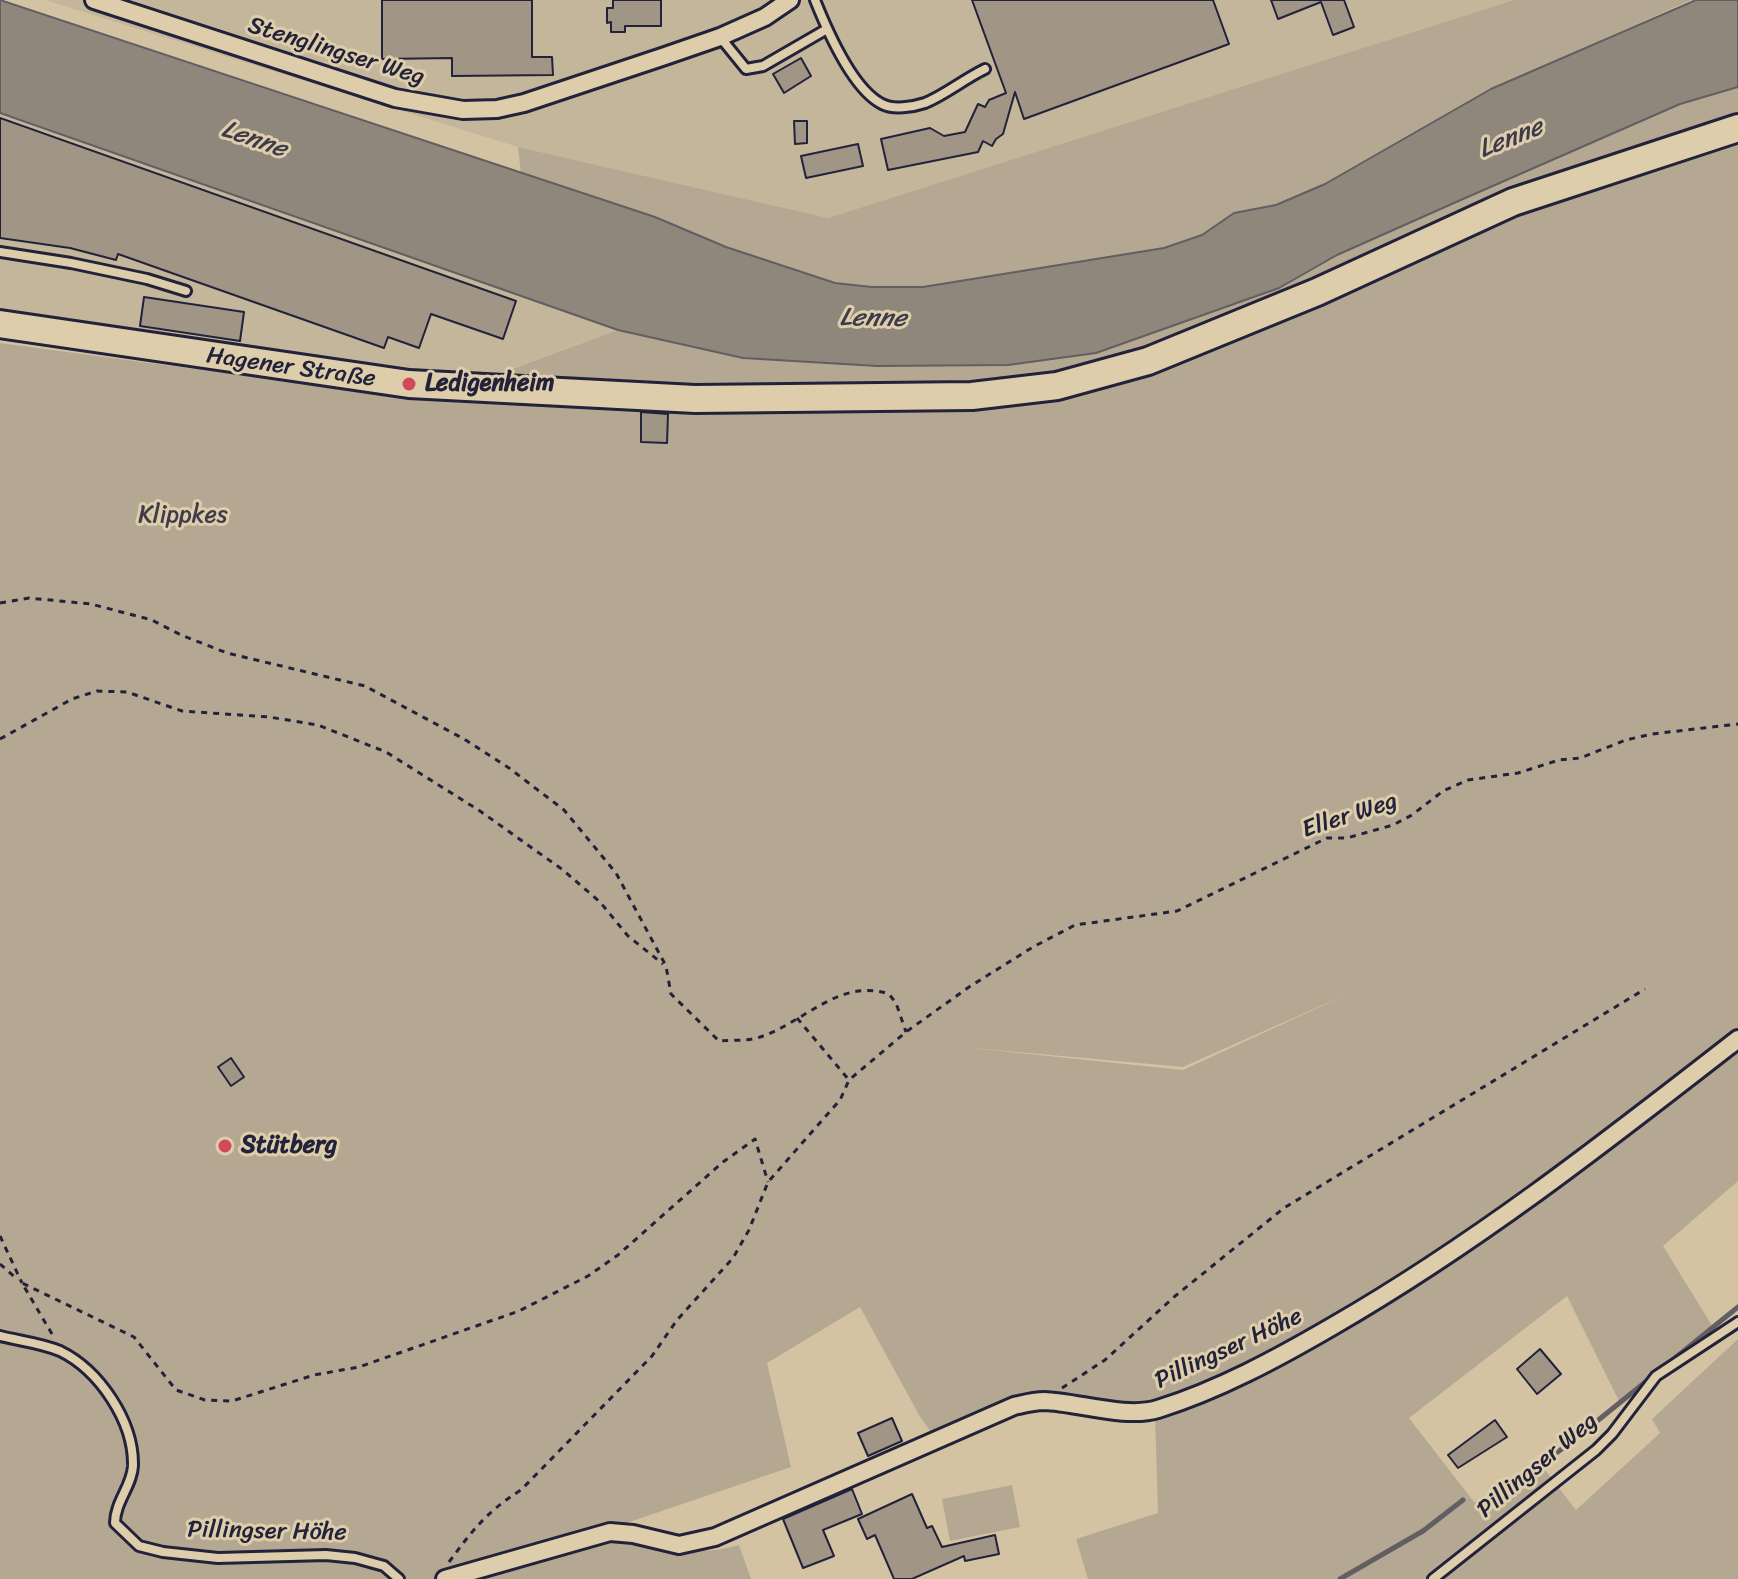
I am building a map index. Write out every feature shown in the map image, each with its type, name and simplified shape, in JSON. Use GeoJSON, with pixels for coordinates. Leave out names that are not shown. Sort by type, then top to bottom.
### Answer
{"type":"FeatureCollection","features":[{"type":"Feature","properties":{"kind":"main road","name":"Hagener Straße"},"geometry":{"type":"LineString","coordinates":[[0,324],[409,384],[632,396],[792,399],[972,396],[1071,382],[1148,361],[1317,292],[1513,202],[1738,128]]}},
{"type":"Feature","properties":{"kind":"street","name":"Stenglingser Weg"},"geometry":{"type":"LineString","coordinates":[[94,0],[395,98],[463,110],[497,109],[524,103],[720,37],[765,17],[790,0]]}},
{"type":"Feature","properties":{"kind":"street","name":"Pillingser Höhe"},"geometry":{"type":"LineString","coordinates":[[446,1578],[610,1532],[679,1545],[715,1537],[1014,1406],[1041,1401],[1124,1410],[1155,1410],[1277,1358],[1440,1261],[1561,1175],[1738,1039]]}},
{"type":"Feature","properties":{"kind":"lane"},"geometry":{"type":"LineString","coordinates":[[815,0],[827,29],[861,87],[882,105],[904,108],[925,103],[985,69]]}},
{"type":"Feature","properties":{"kind":"lane"},"geometry":{"type":"LineString","coordinates":[[720,37],[746,69],[763,66],[827,29]]}},
{"type":"Feature","properties":{"kind":"lane"},"geometry":{"type":"LineString","coordinates":[[0,252],[71,263],[147,279],[186,291]]}},
{"type":"Feature","properties":{"kind":"lane","name":"Pillingser Weg"},"geometry":{"type":"LineString","coordinates":[[1433,1579],[1596,1450],[1656,1376],[1738,1322]]}},
{"type":"Feature","properties":{"kind":"lane","name":"Pillingser Höhe"},"geometry":{"type":"LineString","coordinates":[[0,1336],[47,1346],[63,1353],[86,1369],[112,1398],[124,1423],[133,1468],[115,1509],[115,1523],[139,1546],[218,1558],[326,1555],[355,1558],[384,1566],[399,1579]]}},
{"type":"Feature","properties":{"kind":"path"},"geometry":{"type":"LineString","coordinates":[[0,603],[29,598],[91,604],[152,620],[227,653],[365,686],[464,739],[509,768],[564,810],[616,873],[666,966],[671,994],[719,1041],[757,1038],[830,1000],[866,988],[889,994],[896,1003],[906,1032]]}},
{"type":"Feature","properties":{"kind":"path"},"geometry":{"type":"LineString","coordinates":[[0,739],[72,699],[97,691],[127,692],[182,711],[269,717],[318,725],[386,752],[480,811],[563,870],[600,902],[628,936],[666,966]]}},
{"type":"Feature","properties":{"kind":"path","name":"Eller Weg"},"geometry":{"type":"LineString","coordinates":[[446,1578],[448,1564],[478,1523],[495,1506],[521,1490],[652,1356],[677,1320],[733,1258],[749,1230],[768,1182],[840,1100],[849,1080],[906,1032],[969,987],[1075,925],[1177,911],[1327,838],[1347,838],[1393,825],[1412,815],[1443,791],[1468,780],[1499,773],[1518,773],[1559,760],[1580,758],[1626,740],[1652,734],[1738,724]]}},
{"type":"Feature","properties":{"kind":"path"},"geometry":{"type":"LineString","coordinates":[[1041,1401],[1105,1360],[1174,1297],[1284,1208],[1645,989]]}},
{"type":"Feature","properties":{"kind":"path"},"geometry":{"type":"LineString","coordinates":[[797,1018],[849,1080]]}},
{"type":"Feature","properties":{"kind":"path"},"geometry":{"type":"LineString","coordinates":[[0,1264],[22,1283],[134,1337],[176,1390],[205,1400],[232,1401],[314,1375],[359,1367],[519,1311],[588,1276],[618,1255],[723,1162],[755,1139],[768,1182]]}},
{"type":"Feature","properties":{"kind":"path"},"geometry":{"type":"LineString","coordinates":[[0,1236],[22,1283],[63,1353]]}},
{"type":"Feature","properties":{"kind":"shaded area"},"geometry":{"type":"Polygon","coordinates":[[[45,0],[1514,0],[828,218],[518,147],[45,0]]]}},
{"type":"Feature","properties":{"kind":"shaded area"},"geometry":{"type":"Polygon","coordinates":[[[0,113],[618,330],[482,379],[317,363],[0,312],[0,113]]]}},
{"type":"Feature","properties":{"kind":"green space"},"geometry":{"type":"Polygon","coordinates":[[[1514,0],[1691,0],[1491,89],[1325,184],[1276,205],[1234,213],[1202,235],[1164,248],[1103,259],[923,287],[835,283],[726,247],[655,217],[521,174],[518,147],[828,218],[1514,0]]]}},
{"type":"Feature","properties":{"kind":"green space","name":"Klippkes"},"geometry":{"type":"Polygon","coordinates":[[[1738,87],[1738,1037],[1432,1262],[1275,1356],[1155,1406],[1041,1399],[935,1438],[919,1415],[860,1307],[767,1363],[791,1467],[612,1528],[434,1579],[0,1579],[0,343],[427,400],[618,330],[743,358],[877,366],[1008,365],[1096,353],[1279,288],[1337,255],[1680,104],[1738,87]],[[1350,993],[1183,1067],[962,1047],[1183,1070],[1350,993]]]}},
{"type":"Feature","properties":{"kind":"green space"},"geometry":{"type":"Polygon","coordinates":[[[1738,1041],[1738,1181],[1663,1246],[1716,1332],[1620,1403],[1567,1296],[1409,1418],[1474,1502],[1545,1470],[1576,1510],[1660,1433],[1652,1419],[1738,1339],[1738,1579],[1088,1579],[1076,1539],[1158,1513],[1155,1415],[1356,1317],[1738,1041]]]}},
{"type":"Feature","properties":{"kind":"green space"},"geometry":{"type":"Polygon","coordinates":[[[1012,1485],[1020,1527],[950,1541],[942,1499],[1012,1485]]]}},
{"type":"Feature","properties":{"kind":"green space"},"geometry":{"type":"Polygon","coordinates":[[[608,1536],[689,1551],[739,1545],[751,1579],[481,1579],[478,1572],[608,1536]]]}},
{"type":"Feature","properties":{"kind":"water","name":"Lenne"},"geometry":{"type":"Polygon","coordinates":[[[0,0],[655,217],[726,247],[835,283],[872,287],[923,287],[1164,248],[1202,235],[1234,213],[1276,205],[1325,184],[1491,89],[1696,0],[1738,0],[1738,87],[1680,104],[1463,199],[1337,255],[1279,288],[1096,353],[1008,365],[877,366],[743,358],[618,330],[0,113],[0,0]]]}},
{"type":"Feature","properties":{"kind":"building"},"geometry":{"type":"Polygon","coordinates":[[[382,0],[532,0],[532,57],[552,57],[553,75],[452,76],[452,58],[382,59],[382,0]]]}},
{"type":"Feature","properties":{"kind":"building"},"geometry":{"type":"Polygon","coordinates":[[[613,0],[661,0],[661,26],[625,26],[625,32],[611,32],[611,22],[607,23],[607,8],[613,8],[613,0]]]}},
{"type":"Feature","properties":{"kind":"building"},"geometry":{"type":"Polygon","coordinates":[[[972,0],[1213,0],[1229,44],[1024,119],[1015,92],[1003,134],[992,146],[983,141],[978,152],[888,170],[881,139],[930,128],[944,136],[965,132],[978,104],[985,107],[989,100],[1006,93],[972,0]]]}},
{"type":"Feature","properties":{"kind":"building"},"geometry":{"type":"Polygon","coordinates":[[[1271,0],[1344,0],[1354,27],[1333,35],[1321,2],[1278,19],[1271,0]]]}},
{"type":"Feature","properties":{"kind":"building"},"geometry":{"type":"Polygon","coordinates":[[[801,58],[811,76],[784,93],[773,74],[801,58]]]}},
{"type":"Feature","properties":{"kind":"building"},"geometry":{"type":"Polygon","coordinates":[[[0,118],[516,301],[503,339],[431,314],[419,348],[388,337],[384,348],[118,254],[116,260],[70,248],[0,238],[0,118]]]}},
{"type":"Feature","properties":{"kind":"building"},"geometry":{"type":"Polygon","coordinates":[[[794,121],[807,121],[807,143],[795,144],[794,121]]]}},
{"type":"Feature","properties":{"kind":"building"},"geometry":{"type":"Polygon","coordinates":[[[858,144],[863,166],[806,178],[801,156],[858,144]]]}},
{"type":"Feature","properties":{"kind":"building"},"geometry":{"type":"Polygon","coordinates":[[[144,297],[244,312],[240,341],[140,326],[144,297]]]}},
{"type":"Feature","properties":{"kind":"building"},"geometry":{"type":"Polygon","coordinates":[[[641,412],[668,414],[667,443],[641,442],[641,412]]]}},
{"type":"Feature","properties":{"kind":"building"},"geometry":{"type":"Polygon","coordinates":[[[231,1058],[244,1077],[231,1086],[218,1067],[231,1058]]]}},
{"type":"Feature","properties":{"kind":"building"},"geometry":{"type":"Polygon","coordinates":[[[1540,1349],[1561,1374],[1537,1394],[1517,1369],[1540,1349]]]}},
{"type":"Feature","properties":{"kind":"building"},"geometry":{"type":"Polygon","coordinates":[[[892,1418],[902,1441],[868,1456],[858,1433],[892,1418]]]}},
{"type":"Feature","properties":{"kind":"building"},"geometry":{"type":"Polygon","coordinates":[[[1495,1420],[1507,1437],[1458,1468],[1448,1455],[1495,1420]]]}},
{"type":"Feature","properties":{"kind":"building"},"geometry":{"type":"Polygon","coordinates":[[[852,1489],[862,1514],[823,1530],[834,1556],[803,1568],[783,1519],[852,1489]]]}},
{"type":"Feature","properties":{"kind":"building"},"geometry":{"type":"Polygon","coordinates":[[[912,1494],[927,1528],[932,1526],[942,1547],[995,1535],[999,1554],[965,1561],[964,1556],[912,1579],[894,1579],[875,1535],[867,1539],[858,1519],[912,1494]]]}},
{"type":"Feature","properties":{"kind":"waterway"},"geometry":{"type":"LineString","coordinates":[[1591,1426],[1738,1307]]}},
{"type":"Feature","properties":{"kind":"waterway"},"geometry":{"type":"LineString","coordinates":[[1527,1474],[1577,1438]]}},
{"type":"Feature","properties":{"kind":"waterway"},"geometry":{"type":"LineString","coordinates":[[1340,1579],[1423,1531],[1463,1500]]}},
{"type":"Feature","properties":{"kind":"place","name":"Ledigenheim"},"geometry":{"type":"Point","coordinates":[409,384]}},
{"type":"Feature","properties":{"kind":"place","name":"Stütberg"},"geometry":{"type":"Point","coordinates":[225,1146]}}]}
